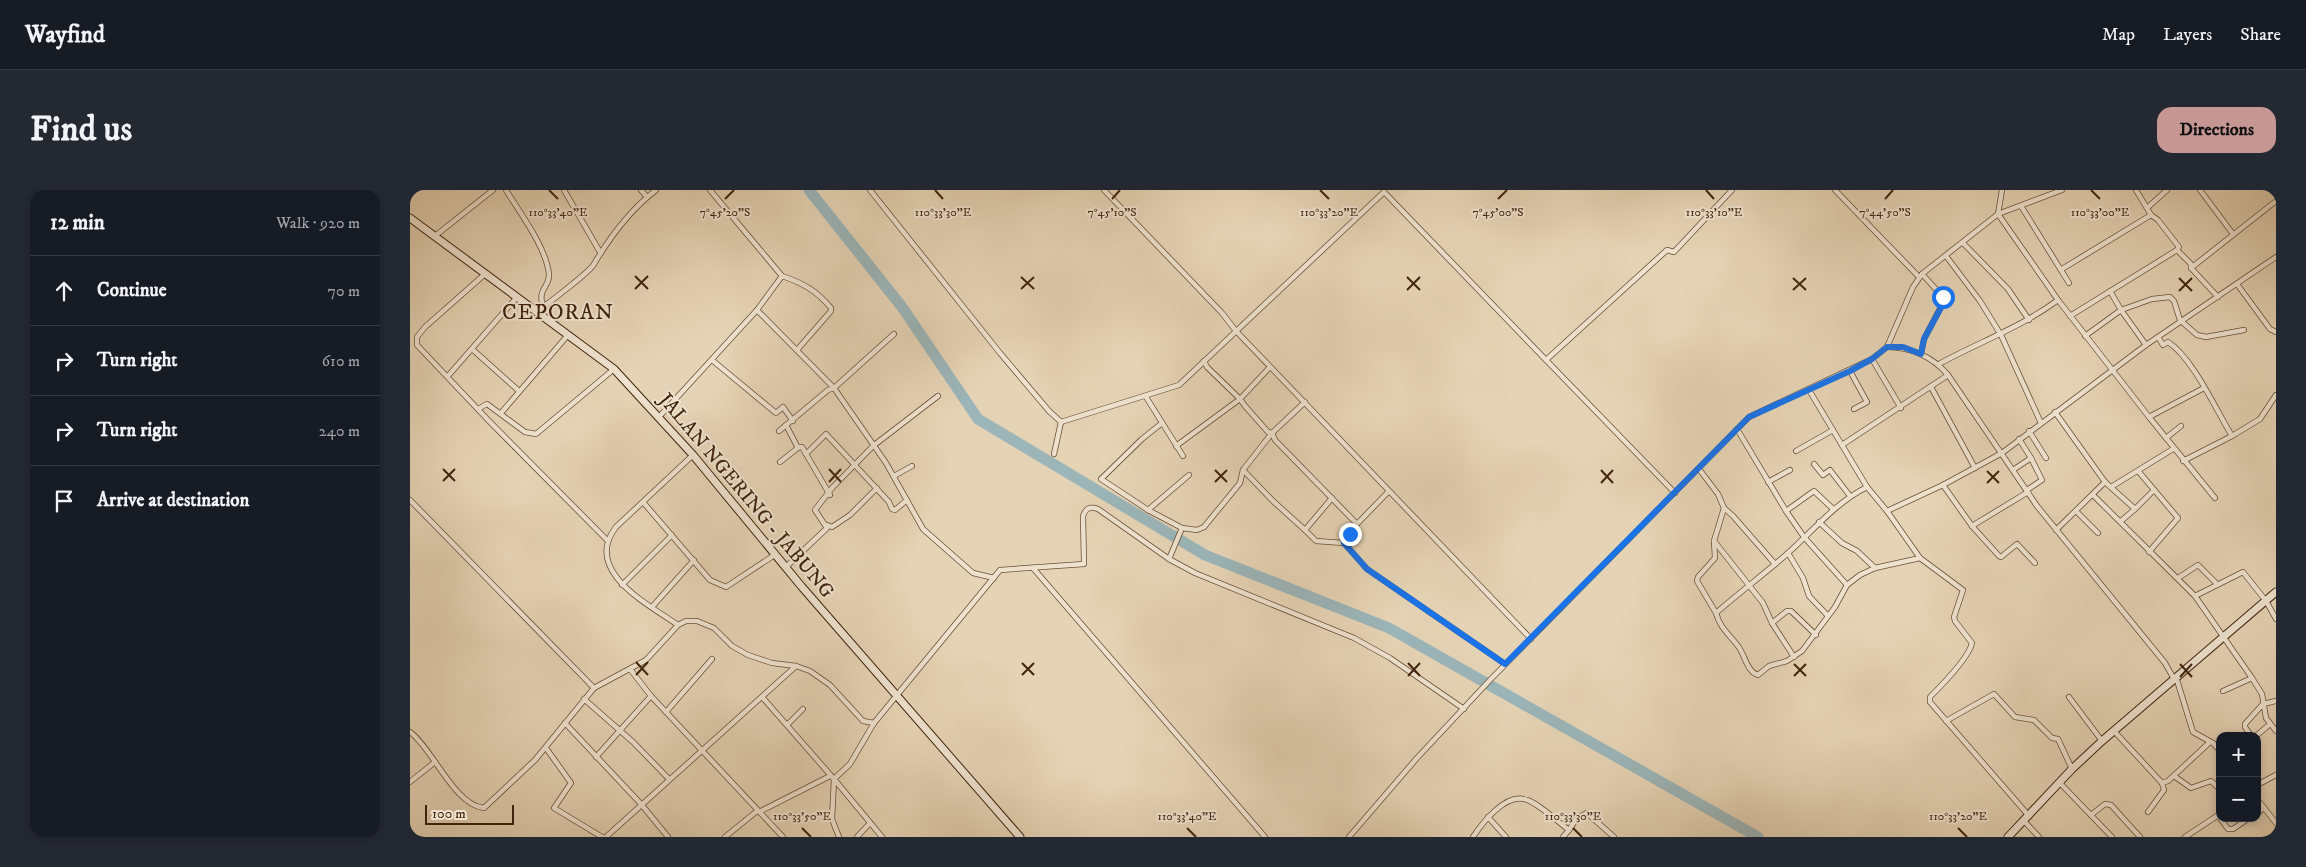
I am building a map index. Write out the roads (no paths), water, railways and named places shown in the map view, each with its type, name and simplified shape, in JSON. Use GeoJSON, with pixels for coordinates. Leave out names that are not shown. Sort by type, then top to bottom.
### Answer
{"type":"FeatureCollection","features":[{"type":"Feature","properties":{"kind":"main road","name":"JALAN NGERING - JABUNG"},"geometry":{"type":"LineString","coordinates":[[410,218],[517,297],[540,309],[614,369],[692,455],[802,587],[1020,837]]}},
{"type":"Feature","properties":{"kind":"main road"},"geometry":{"type":"LineString","coordinates":[[2008,837],[2059,782],[2102,741],[2276,592]]}},
{"type":"Feature","properties":{"kind":"street"},"geometry":{"type":"LineString","coordinates":[[435,236],[493,190]]}},
{"type":"Feature","properties":{"kind":"street"},"geometry":{"type":"LineString","coordinates":[[506,190],[544,254],[549,275],[540,295],[540,309]]}},
{"type":"Feature","properties":{"kind":"street"},"geometry":{"type":"LineString","coordinates":[[564,190],[600,252]]}},
{"type":"Feature","properties":{"kind":"street"},"geometry":{"type":"LineString","coordinates":[[641,190],[647,197]]}},
{"type":"Feature","properties":{"kind":"street"},"geometry":{"type":"LineString","coordinates":[[540,309],[594,266],[600,252],[637,206],[656,190]]}},
{"type":"Feature","properties":{"kind":"street"},"geometry":{"type":"LineString","coordinates":[[710,190],[782,276],[806,284],[816,291],[832,308],[797,350]]}},
{"type":"Feature","properties":{"kind":"street"},"geometry":{"type":"LineString","coordinates":[[870,190],[1000,353],[1048,411],[1061,422]]}},
{"type":"Feature","properties":{"kind":"street"},"geometry":{"type":"LineString","coordinates":[[1104,190],[1222,313],[1236,331],[1388,492],[1531,639]]}},
{"type":"Feature","properties":{"kind":"street"},"geometry":{"type":"LineString","coordinates":[[1546,360],[1667,250],[1674,252],[1732,190]]}},
{"type":"Feature","properties":{"kind":"street"},"geometry":{"type":"LineString","coordinates":[[1835,190],[1944,299],[1924,339],[1921,354]]}},
{"type":"Feature","properties":{"kind":"street"},"geometry":{"type":"LineString","coordinates":[[2002,190],[1998,214],[2085,336],[2113,369],[2173,449],[2215,498]]}},
{"type":"Feature","properties":{"kind":"street"},"geometry":{"type":"LineString","coordinates":[[1349,837],[1417,758],[1505,664],[1749,417],[1872,359],[1887,347],[1920,276],[1998,214],[2062,190]]}},
{"type":"Feature","properties":{"kind":"street"},"geometry":{"type":"LineString","coordinates":[[2136,190],[2151,215],[2179,247],[2177,250]]}},
{"type":"Feature","properties":{"kind":"street"},"geometry":{"type":"LineString","coordinates":[[2147,208],[2167,190]]}},
{"type":"Feature","properties":{"kind":"street"},"geometry":{"type":"LineString","coordinates":[[2200,190],[2233,234]]}},
{"type":"Feature","properties":{"kind":"street"},"geometry":{"type":"LineString","coordinates":[[1061,422],[1146,397],[1179,385],[1384,191],[1675,493]]}},
{"type":"Feature","properties":{"kind":"street"},"geometry":{"type":"LineString","coordinates":[[2191,268],[2276,201]]}},
{"type":"Feature","properties":{"kind":"street"},"geometry":{"type":"LineString","coordinates":[[2020,206],[2062,269],[2069,283]]}},
{"type":"Feature","properties":{"kind":"street"},"geometry":{"type":"LineString","coordinates":[[2062,269],[2151,215]]}},
{"type":"Feature","properties":{"kind":"street"},"geometry":{"type":"LineString","coordinates":[[1963,243],[2008,289],[2029,320]]}},
{"type":"Feature","properties":{"kind":"street"},"geometry":{"type":"LineString","coordinates":[[2177,250],[2218,297]]}},
{"type":"Feature","properties":{"kind":"street"},"geometry":{"type":"LineString","coordinates":[[2070,316],[2177,250]]}},
{"type":"Feature","properties":{"kind":"street"},"geometry":{"type":"LineString","coordinates":[[1946,256],[1980,300],[2001,335],[2041,422]]}},
{"type":"Feature","properties":{"kind":"street"},"geometry":{"type":"LineString","coordinates":[[1887,511],[1943,485],[2002,452],[2180,320],[2218,297],[2275,257],[2276,264]]}},
{"type":"Feature","properties":{"kind":"street"},"geometry":{"type":"LineString","coordinates":[[485,274],[432,321],[416,339],[417,345],[607,540]]}},
{"type":"Feature","properties":{"kind":"street"},"geometry":{"type":"LineString","coordinates":[[659,417],[758,310],[782,276]]}},
{"type":"Feature","properties":{"kind":"street"},"geometry":{"type":"LineString","coordinates":[[2237,284],[2270,329],[2276,332]]}},
{"type":"Feature","properties":{"kind":"street"},"geometry":{"type":"LineString","coordinates":[[2110,291],[2121,310],[2146,344]]}},
{"type":"Feature","properties":{"kind":"street"},"geometry":{"type":"LineString","coordinates":[[2085,336],[2121,310],[2168,296],[2174,301],[2180,320],[2197,335],[2206,337],[2244,330]]}},
{"type":"Feature","properties":{"kind":"street"},"geometry":{"type":"LineString","coordinates":[[448,376],[517,297]]}},
{"type":"Feature","properties":{"kind":"street"},"geometry":{"type":"LineString","coordinates":[[1939,364],[2029,320],[2058,300]]}},
{"type":"Feature","properties":{"kind":"street"},"geometry":{"type":"LineString","coordinates":[[758,310],[834,388],[894,476],[924,529],[973,574],[994,578]]}},
{"type":"Feature","properties":{"kind":"street"},"geometry":{"type":"LineString","coordinates":[[501,413],[569,334]]}},
{"type":"Feature","properties":{"kind":"street"},"geometry":{"type":"LineString","coordinates":[[779,431],[828,390],[834,388],[894,334]]}},
{"type":"Feature","properties":{"kind":"street"},"geometry":{"type":"LineString","coordinates":[[2158,337],[2162,345],[2168,342],[2175,347],[2204,388],[2232,436]]}},
{"type":"Feature","properties":{"kind":"street"},"geometry":{"type":"LineString","coordinates":[[1887,347],[1903,347],[1939,364],[2056,530],[2165,663],[2175,678],[2193,732],[2216,747]]}},
{"type":"Feature","properties":{"kind":"street"},"geometry":{"type":"LineString","coordinates":[[472,349],[519,391]]}},
{"type":"Feature","properties":{"kind":"street"},"geometry":{"type":"LineString","coordinates":[[1872,359],[1901,408]]}},
{"type":"Feature","properties":{"kind":"street"},"geometry":{"type":"LineString","coordinates":[[712,360],[776,413],[783,407],[793,421]]}},
{"type":"Feature","properties":{"kind":"street"},"geometry":{"type":"LineString","coordinates":[[1204,361],[1207,367],[1240,399],[1268,432],[1272,433],[1275,440],[1357,524]]}},
{"type":"Feature","properties":{"kind":"street"},"geometry":{"type":"LineString","coordinates":[[1176,446],[1240,399],[1270,367]]}},
{"type":"Feature","properties":{"kind":"street"},"geometry":{"type":"LineString","coordinates":[[478,409],[486,404],[525,432],[536,434],[614,369]]}},
{"type":"Feature","properties":{"kind":"street"},"geometry":{"type":"LineString","coordinates":[[1850,371],[1867,402],[1854,409]]}},
{"type":"Feature","properties":{"kind":"street"},"geometry":{"type":"LineString","coordinates":[[1842,445],[1901,408],[1948,375]]}},
{"type":"Feature","properties":{"kind":"street"},"geometry":{"type":"LineString","coordinates":[[1931,387],[1975,468]]}},
{"type":"Feature","properties":{"kind":"street"},"geometry":{"type":"LineString","coordinates":[[2149,417],[2204,388]]}},
{"type":"Feature","properties":{"kind":"street"},"geometry":{"type":"LineString","coordinates":[[1809,390],[1867,487],[1887,511],[1920,558],[1963,590],[1954,617],[1972,643],[1971,648],[1930,699],[1930,702],[2026,818],[2039,837]]}},
{"type":"Feature","properties":{"kind":"street"},"geometry":{"type":"LineString","coordinates":[[2183,461],[2232,436],[2260,419],[2276,395]]}},
{"type":"Feature","properties":{"kind":"street"},"geometry":{"type":"LineString","coordinates":[[877,488],[850,515],[832,527],[827,525],[815,510],[830,494],[832,488],[874,446],[938,396]]}},
{"type":"Feature","properties":{"kind":"street"},"geometry":{"type":"LineString","coordinates":[[1146,397],[1183,456]]}},
{"type":"Feature","properties":{"kind":"street"},"geometry":{"type":"LineString","coordinates":[[1162,423],[1142,439],[1101,479],[1148,510],[1182,528],[1197,530],[1204,527],[1240,483],[1244,470],[1272,433],[1305,402]]}},
{"type":"Feature","properties":{"kind":"street"},"geometry":{"type":"LineString","coordinates":[[2055,412],[2105,482],[2135,509]]}},
{"type":"Feature","properties":{"kind":"street"},"geometry":{"type":"LineString","coordinates":[[1054,454],[1054,445],[1061,422]]}},
{"type":"Feature","properties":{"kind":"street"},"geometry":{"type":"LineString","coordinates":[[786,425],[798,448]]}},
{"type":"Feature","properties":{"kind":"street"},"geometry":{"type":"LineString","coordinates":[[2166,438],[2182,426]]}},
{"type":"Feature","properties":{"kind":"street"},"geometry":{"type":"LineString","coordinates":[[1737,429],[1768,482],[1804,537],[1847,585]]}},
{"type":"Feature","properties":{"kind":"street"},"geometry":{"type":"LineString","coordinates":[[1796,451],[1833,430]]}},
{"type":"Feature","properties":{"kind":"street"},"geometry":{"type":"LineString","coordinates":[[2030,431],[2046,458]]}},
{"type":"Feature","properties":{"kind":"street"},"geometry":{"type":"LineString","coordinates":[[806,454],[826,434],[854,466],[877,488],[894,510],[907,500]]}},
{"type":"Feature","properties":{"kind":"street"},"geometry":{"type":"LineString","coordinates":[[1972,526],[2042,480],[2019,439]]}},
{"type":"Feature","properties":{"kind":"street"},"geometry":{"type":"LineString","coordinates":[[780,462],[802,447],[830,494]]}},
{"type":"Feature","properties":{"kind":"street"},"geometry":{"type":"LineString","coordinates":[[2112,487],[2140,472],[2173,449]]}},
{"type":"Feature","properties":{"kind":"street"},"geometry":{"type":"LineString","coordinates":[[678,625],[622,585],[609,566],[605,552],[607,540],[616,527],[692,455]]}},
{"type":"Feature","properties":{"kind":"street"},"geometry":{"type":"LineString","coordinates":[[2013,470],[2030,458]]}},
{"type":"Feature","properties":{"kind":"street"},"geometry":{"type":"LineString","coordinates":[[1814,464],[1823,475],[1830,470],[1850,496]]}},
{"type":"Feature","properties":{"kind":"street"},"geometry":{"type":"LineString","coordinates":[[894,476],[912,466]]}},
{"type":"Feature","properties":{"kind":"street"},"geometry":{"type":"LineString","coordinates":[[1699,469],[1718,494],[1724,508],[1775,564]]}},
{"type":"Feature","properties":{"kind":"street"},"geometry":{"type":"LineString","coordinates":[[1244,470],[1273,501],[1316,541],[1344,543],[1367,569],[1505,664]]}},
{"type":"Feature","properties":{"kind":"street"},"geometry":{"type":"LineString","coordinates":[[1768,482],[1790,470]]}},
{"type":"Feature","properties":{"kind":"street"},"geometry":{"type":"LineString","coordinates":[[2140,472],[2178,518],[2149,552]]}},
{"type":"Feature","properties":{"kind":"street"},"geometry":{"type":"LineString","coordinates":[[1148,510],[1189,475]]}},
{"type":"Feature","properties":{"kind":"street"},"geometry":{"type":"LineString","coordinates":[[2056,530],[2105,482]]}},
{"type":"Feature","properties":{"kind":"street"},"geometry":{"type":"LineString","coordinates":[[1943,485],[1972,526],[1999,556],[2001,557],[2017,544],[2035,563]]}},
{"type":"Feature","properties":{"kind":"street"},"geometry":{"type":"LineString","coordinates":[[1716,613],[1788,553],[1833,509],[1850,496],[1867,487]]}},
{"type":"Feature","properties":{"kind":"street"},"geometry":{"type":"LineString","coordinates":[[2121,521],[2154,490]]}},
{"type":"Feature","properties":{"kind":"street"},"geometry":{"type":"LineString","coordinates":[[1786,511],[1814,491],[1833,509]]}},
{"type":"Feature","properties":{"kind":"street"},"geometry":{"type":"LineString","coordinates":[[1344,543],[1357,524],[1388,492]]}},
{"type":"Feature","properties":{"kind":"street"},"geometry":{"type":"LineString","coordinates":[[2093,495],[2195,596],[2262,694],[2266,718],[2276,731]]}},
{"type":"Feature","properties":{"kind":"street"},"geometry":{"type":"LineString","coordinates":[[1305,530],[1332,498]]}},
{"type":"Feature","properties":{"kind":"street"},"geometry":{"type":"LineString","coordinates":[[410,500],[594,688]]}},
{"type":"Feature","properties":{"kind":"street"},"geometry":{"type":"LineString","coordinates":[[643,502],[710,580],[727,587],[741,575],[776,554]]}},
{"type":"Feature","properties":{"kind":"street"},"geometry":{"type":"LineString","coordinates":[[725,837],[758,812],[832,778],[850,764],[874,723],[1002,569],[1084,564],[1083,516],[1086,510],[1093,507],[1114,519],[1168,559],[1204,577],[1354,638],[1390,658],[1466,707]]}},
{"type":"Feature","properties":{"kind":"street"},"geometry":{"type":"LineString","coordinates":[[1724,508],[1714,541],[1715,558],[1698,577],[1697,581],[1716,613],[1723,631],[1738,646],[1755,674],[1758,675],[1770,666],[1794,658],[1816,635],[1847,585],[1860,575],[1875,568],[1920,558]]}},
{"type":"Feature","properties":{"kind":"street"},"geometry":{"type":"LineString","coordinates":[[2076,511],[2098,533]]}},
{"type":"Feature","properties":{"kind":"street"},"geometry":{"type":"LineString","coordinates":[[1819,522],[1842,543],[1866,558],[1875,568]]}},
{"type":"Feature","properties":{"kind":"street"},"geometry":{"type":"LineString","coordinates":[[786,566],[827,528],[827,525]]}},
{"type":"Feature","properties":{"kind":"street"},"geometry":{"type":"LineString","coordinates":[[1168,559],[1182,528]]}},
{"type":"Feature","properties":{"kind":"street"},"geometry":{"type":"LineString","coordinates":[[622,585],[672,534]]}},
{"type":"Feature","properties":{"kind":"street"},"geometry":{"type":"LineString","coordinates":[[1714,541],[1763,603],[1772,623],[1794,658]]}},
{"type":"Feature","properties":{"kind":"street"},"geometry":{"type":"LineString","coordinates":[[1788,553],[1803,578],[1809,596],[1828,616]]}},
{"type":"Feature","properties":{"kind":"street"},"geometry":{"type":"LineString","coordinates":[[652,607],[694,560]]}},
{"type":"Feature","properties":{"kind":"street"},"geometry":{"type":"LineString","coordinates":[[2178,578],[2198,565],[2217,584]]}},
{"type":"Feature","properties":{"kind":"street"},"geometry":{"type":"LineString","coordinates":[[1033,568],[1265,837]]}},
{"type":"Feature","properties":{"kind":"street"},"geometry":{"type":"LineString","coordinates":[[2195,596],[2240,572],[2245,573],[2266,601],[2276,619]]}},
{"type":"Feature","properties":{"kind":"street"},"geometry":{"type":"LineString","coordinates":[[1772,623],[1791,610],[1816,635]]}},
{"type":"Feature","properties":{"kind":"street"},"geometry":{"type":"LineString","coordinates":[[410,732],[464,796],[476,807],[484,808],[546,748],[594,688],[630,669],[653,654],[678,625],[686,622],[701,622],[716,630],[739,651],[772,663],[796,666],[818,676],[846,700],[864,721],[874,723]]}},
{"type":"Feature","properties":{"kind":"street"},"geometry":{"type":"LineString","coordinates":[[666,712],[712,659]]}},
{"type":"Feature","properties":{"kind":"street"},"geometry":{"type":"LineString","coordinates":[[606,837],[669,779],[763,698],[796,666]]}},
{"type":"Feature","properties":{"kind":"street"},"geometry":{"type":"LineString","coordinates":[[630,669],[651,696],[782,837]]}},
{"type":"Feature","properties":{"kind":"street"},"geometry":{"type":"LineString","coordinates":[[2223,691],[2252,678]]}},
{"type":"Feature","properties":{"kind":"street"},"geometry":{"type":"LineString","coordinates":[[1946,721],[1994,694],[2015,717],[2034,720],[2052,738],[2058,739],[2072,769]]}},
{"type":"Feature","properties":{"kind":"street"},"geometry":{"type":"LineString","coordinates":[[596,757],[651,696]]}},
{"type":"Feature","properties":{"kind":"street"},"geometry":{"type":"LineString","coordinates":[[2069,697],[2102,741]]}},
{"type":"Feature","properties":{"kind":"street"},"geometry":{"type":"LineString","coordinates":[[763,698],[882,837]]}},
{"type":"Feature","properties":{"kind":"street"},"geometry":{"type":"LineString","coordinates":[[584,699],[669,779]]}},
{"type":"Feature","properties":{"kind":"street"},"geometry":{"type":"LineString","coordinates":[[2249,732],[2245,726],[2263,704],[2276,701]]}},
{"type":"Feature","properties":{"kind":"street"},"geometry":{"type":"LineString","coordinates":[[786,725],[803,709]]}},
{"type":"Feature","properties":{"kind":"street"},"geometry":{"type":"LineString","coordinates":[[565,723],[641,804],[668,837]]}},
{"type":"Feature","properties":{"kind":"street"},"geometry":{"type":"LineString","coordinates":[[2261,732],[2270,724]]}},
{"type":"Feature","properties":{"kind":"street"},"geometry":{"type":"LineString","coordinates":[[2114,731],[2162,783],[2164,790],[2148,812]]}},
{"type":"Feature","properties":{"kind":"street"},"geometry":{"type":"LineString","coordinates":[[2162,783],[2174,776],[2210,742]]}},
{"type":"Feature","properties":{"kind":"street"},"geometry":{"type":"LineString","coordinates":[[546,748],[572,783],[554,808],[602,837]]}},
{"type":"Feature","properties":{"kind":"street"},"geometry":{"type":"LineString","coordinates":[[410,782],[435,762]]}},
{"type":"Feature","properties":{"kind":"street"},"geometry":{"type":"LineString","coordinates":[[2261,783],[2276,775]]}},
{"type":"Feature","properties":{"kind":"street"},"geometry":{"type":"LineString","coordinates":[[2174,776],[2191,788],[2196,788],[2211,781],[2216,785]]}},
{"type":"Feature","properties":{"kind":"street"},"geometry":{"type":"LineString","coordinates":[[832,778],[832,820],[838,837]]}},
{"type":"Feature","properties":{"kind":"street"},"geometry":{"type":"LineString","coordinates":[[2059,782],[2112,837]]}},
{"type":"Feature","properties":{"kind":"street"},"geometry":{"type":"LineString","coordinates":[[1473,837],[1488,817],[1511,800],[1524,799],[1532,802],[1569,830]]}},
{"type":"Feature","properties":{"kind":"street"},"geometry":{"type":"LineString","coordinates":[[2091,815],[2105,804],[2112,805],[2140,837]]}},
{"type":"Feature","properties":{"kind":"street"},"geometry":{"type":"LineString","coordinates":[[2261,804],[2276,823]]}},
{"type":"Feature","properties":{"kind":"street"},"geometry":{"type":"LineString","coordinates":[[1562,837],[1577,818],[1587,813],[1614,837]]}},
{"type":"Feature","properties":{"kind":"street"},"geometry":{"type":"LineString","coordinates":[[1488,817],[1505,837]]}},
{"type":"Feature","properties":{"kind":"street"},"geometry":{"type":"LineString","coordinates":[[2185,837],[2216,818]]}},
{"type":"Feature","properties":{"kind":"street"},"geometry":{"type":"LineString","coordinates":[[2223,822],[2228,829],[2233,829],[2243,822]]}},
{"type":"Feature","properties":{"kind":"street"},"geometry":{"type":"LineString","coordinates":[[857,837],[870,823]]}},
{"type":"Feature","properties":{"kind":"waterway"},"geometry":{"type":"LineString","coordinates":[[809,190],[902,307],[978,419],[1205,555],[1389,628],[1758,837]]}},
{"type":"Feature","properties":{"kind":"district","name":"CEPORAN"},"geometry":{"type":"Point","coordinates":[558,312]}}]}
